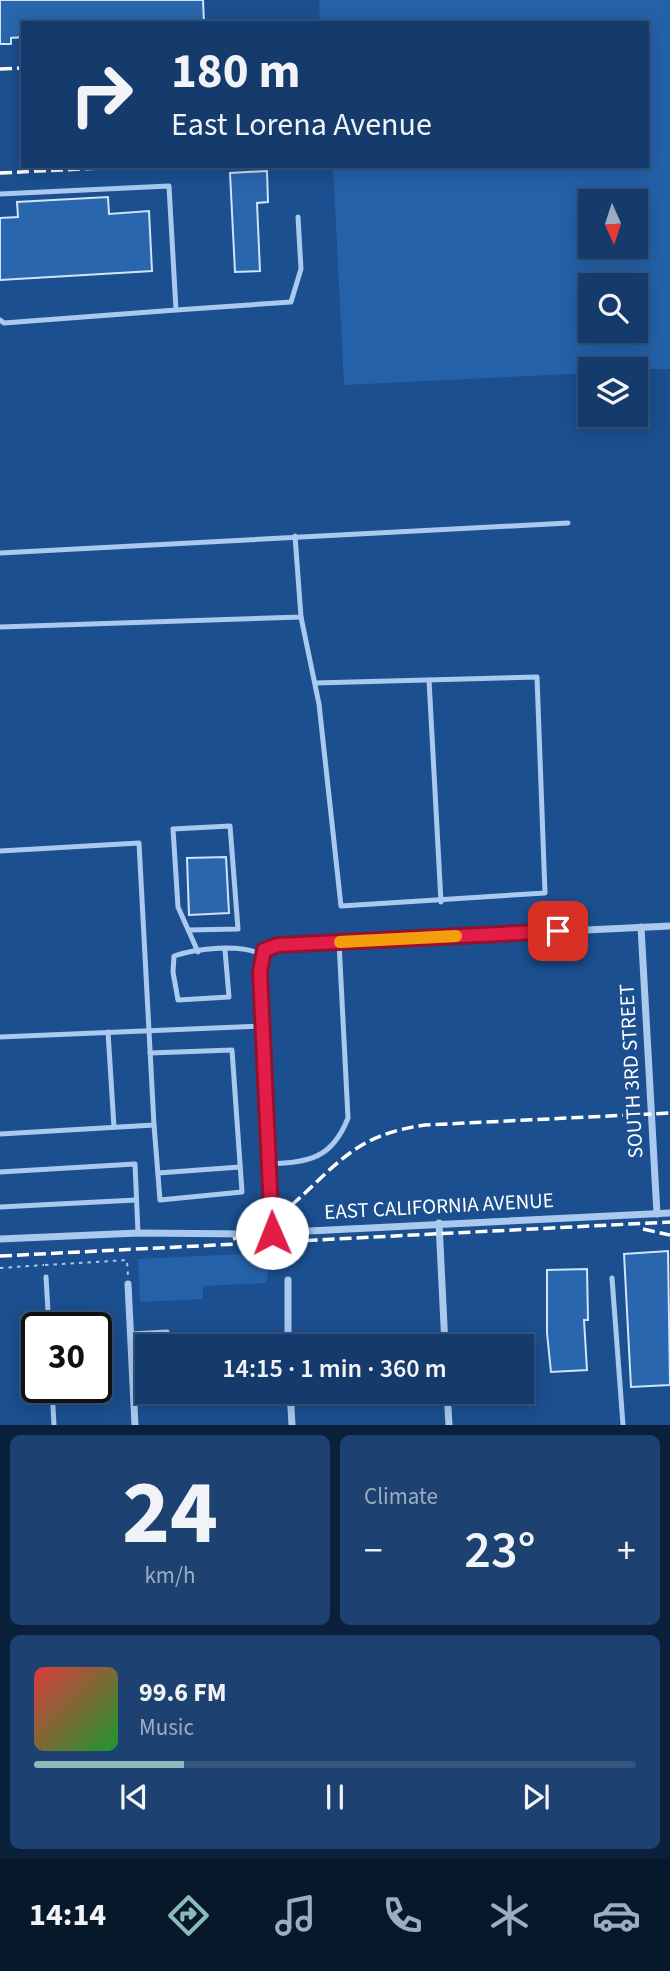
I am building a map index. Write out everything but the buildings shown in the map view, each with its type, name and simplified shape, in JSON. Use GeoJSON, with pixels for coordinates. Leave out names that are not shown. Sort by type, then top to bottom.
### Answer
{"type":"FeatureCollection","features":[{"type":"Feature","properties":{"kind":"street"},"geometry":{"type":"LineString","coordinates":[[272,1233],[261,954],[270,946],[670,926]]}},
{"type":"Feature","properties":{"kind":"street","name":"SOUTH 3RD STREET"},"geometry":{"type":"LineString","coordinates":[[640,927],[657,1214]]}},
{"type":"Feature","properties":{"kind":"street","name":"EAST CALIFORNIA AVENUE"},"geometry":{"type":"LineString","coordinates":[[0,1239],[138,1233],[272,1233],[670,1213]]}},
{"type":"Feature","properties":{"kind":"street"},"geometry":{"type":"LineString","coordinates":[[439,1223],[444,1334]]}},
{"type":"Feature","properties":{"kind":"street"},"geometry":{"type":"LineString","coordinates":[[288,1280],[288,1334]]}},
{"type":"Feature","properties":{"kind":"street"},"geometry":{"type":"LineString","coordinates":[[128,1284],[135,1425]]}},
{"type":"Feature","properties":{"kind":"street"},"geometry":{"type":"LineString","coordinates":[[291,1404],[292,1425]]}},
{"type":"Feature","properties":{"kind":"street"},"geometry":{"type":"LineString","coordinates":[[448,1404],[449,1425]]}},
{"type":"Feature","properties":{"kind":"lane"},"geometry":{"type":"LineString","coordinates":[[0,194],[169,186],[176,310]]}},
{"type":"Feature","properties":{"kind":"lane"},"geometry":{"type":"LineString","coordinates":[[0,320],[4,323],[290,302],[301,270],[298,217]]}},
{"type":"Feature","properties":{"kind":"lane"},"geometry":{"type":"LineString","coordinates":[[0,553],[568,523]]}},
{"type":"Feature","properties":{"kind":"lane"},"geometry":{"type":"LineString","coordinates":[[295,536],[301,617],[314,683],[341,906],[440,902],[545,893],[537,677],[314,683]]}},
{"type":"Feature","properties":{"kind":"lane"},"geometry":{"type":"LineString","coordinates":[[0,627],[301,617]]}},
{"type":"Feature","properties":{"kind":"lane"},"geometry":{"type":"LineString","coordinates":[[429,680],[440,902]]}},
{"type":"Feature","properties":{"kind":"lane"},"geometry":{"type":"LineString","coordinates":[[189,930],[238,929],[230,826],[173,829],[178,907],[198,952]]}},
{"type":"Feature","properties":{"kind":"lane"},"geometry":{"type":"LineString","coordinates":[[0,851],[139,843],[150,1053],[154,1125],[160,1200],[242,1192],[232,1050],[150,1053]]}},
{"type":"Feature","properties":{"kind":"lane"},"geometry":{"type":"LineString","coordinates":[[269,1164],[299,1163],[323,1155],[342,1134],[348,1118],[339,942]]}},
{"type":"Feature","properties":{"kind":"lane"},"geometry":{"type":"LineString","coordinates":[[225,950],[229,998],[178,1000],[173,972],[174,956],[198,952],[225,950],[249,949],[261,954]]}},
{"type":"Feature","properties":{"kind":"lane"},"geometry":{"type":"LineString","coordinates":[[0,1037],[262,1026]]}},
{"type":"Feature","properties":{"kind":"lane"},"geometry":{"type":"LineString","coordinates":[[108,1032],[114,1127]]}},
{"type":"Feature","properties":{"kind":"lane"},"geometry":{"type":"LineString","coordinates":[[0,1134],[154,1125]]}},
{"type":"Feature","properties":{"kind":"lane"},"geometry":{"type":"LineString","coordinates":[[0,1172],[135,1164],[138,1233]]}},
{"type":"Feature","properties":{"kind":"lane"},"geometry":{"type":"LineString","coordinates":[[158,1173],[240,1167]]}},
{"type":"Feature","properties":{"kind":"lane"},"geometry":{"type":"LineString","coordinates":[[0,1206],[136,1200]]}},
{"type":"Feature","properties":{"kind":"lane"},"geometry":{"type":"LineString","coordinates":[[46,1277],[48,1312]]}},
{"type":"Feature","properties":{"kind":"lane"},"geometry":{"type":"LineString","coordinates":[[612,1278],[623,1425]]}},
{"type":"Feature","properties":{"kind":"lane"},"geometry":{"type":"LineString","coordinates":[[131,1334],[167,1332]]}},
{"type":"Feature","properties":{"kind":"lane"},"geometry":{"type":"LineString","coordinates":[[53,1403],[54,1425]]}},
{"type":"Feature","properties":{"kind":"path"},"geometry":{"type":"LineString","coordinates":[[0,1268],[127,1260],[128,1284]]}},
{"type":"Feature","properties":{"kind":"shaded area"},"geometry":{"type":"Polygon","coordinates":[[[319,0],[670,0],[670,369],[648,369],[648,357],[578,357],[578,374],[344,385],[333,168],[649,168],[649,21],[320,21],[319,0]]]}},
{"type":"Feature","properties":{"kind":"shaded area"},"geometry":{"type":"Polygon","coordinates":[[[279,1252],[280,1261],[269,1269],[266,1283],[203,1286],[203,1299],[140,1302],[138,1259],[279,1252]]]}},
{"type":"Feature","properties":{"kind":"railway"},"geometry":{"type":"LineString","coordinates":[[0,69],[21,68]]}},
{"type":"Feature","properties":{"kind":"railway"},"geometry":{"type":"LineString","coordinates":[[0,173],[103,168]]}},
{"type":"Feature","properties":{"kind":"railway"},"geometry":{"type":"LineString","coordinates":[[233,1239],[251,1232],[282,1213],[359,1147],[395,1131],[425,1125],[670,1113]]}},
{"type":"Feature","properties":{"kind":"railway"},"geometry":{"type":"LineString","coordinates":[[0,1256],[670,1222]]}},
{"type":"Feature","properties":{"kind":"railway"},"geometry":{"type":"LineString","coordinates":[[643,1229],[670,1235]]}},
{"type":"Feature","properties":{"kind":"slow traffic"},"geometry":{"type":"LineString","coordinates":[[340,942],[456,936]]}},
{"type":"Feature","properties":{"kind":"route"},"geometry":{"type":"LineString","coordinates":[[272,1233],[260,972],[261,954],[264,950],[278,945],[558,931]]}}]}
